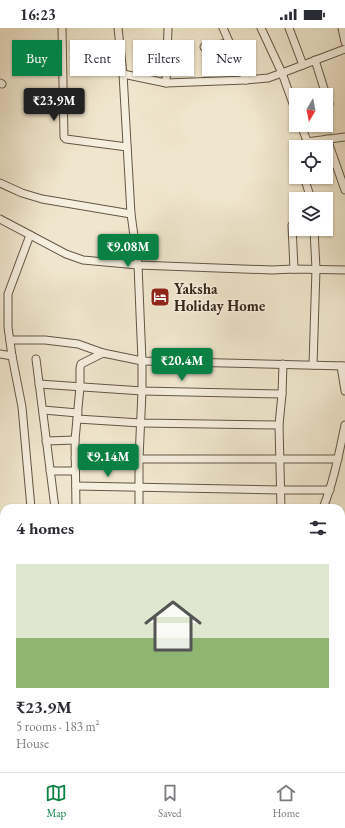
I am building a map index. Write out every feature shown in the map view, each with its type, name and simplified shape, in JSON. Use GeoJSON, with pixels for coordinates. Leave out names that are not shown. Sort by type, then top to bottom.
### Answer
{"type":"FeatureCollection","features":[{"type":"Feature","properties":{"kind":"street"},"geometry":{"type":"LineString","coordinates":[[62,28],[64,137],[66,139],[127,147]]}},
{"type":"Feature","properties":{"kind":"street"},"geometry":{"type":"LineString","coordinates":[[118,28],[119,40]]}},
{"type":"Feature","properties":{"kind":"street"},"geometry":{"type":"LineString","coordinates":[[166,83],[168,28]]}},
{"type":"Feature","properties":{"kind":"street"},"geometry":{"type":"LineString","coordinates":[[223,28],[228,40]]}},
{"type":"Feature","properties":{"kind":"street"},"geometry":{"type":"LineString","coordinates":[[261,28],[282,73],[289,92]]}},
{"type":"Feature","properties":{"kind":"street"},"geometry":{"type":"LineString","coordinates":[[289,28],[303,65]]}},
{"type":"Feature","properties":{"kind":"street"},"geometry":{"type":"LineString","coordinates":[[342,28],[345,42]]}},
{"type":"Feature","properties":{"kind":"street"},"geometry":{"type":"LineString","coordinates":[[125,74],[166,83],[268,78],[345,49]]}},
{"type":"Feature","properties":{"kind":"street"},"geometry":{"type":"LineString","coordinates":[[315,60],[324,88]]}},
{"type":"Feature","properties":{"kind":"street"},"geometry":{"type":"LineString","coordinates":[[123,76],[131,214],[138,265],[142,361],[139,504]]}},
{"type":"Feature","properties":{"kind":"street"},"geometry":{"type":"LineString","coordinates":[[244,76],[246,80]]}},
{"type":"Feature","properties":{"kind":"street"},"geometry":{"type":"LineString","coordinates":[[320,140],[345,137]]}},
{"type":"Feature","properties":{"kind":"street"},"geometry":{"type":"LineString","coordinates":[[327,139],[345,190]]}},
{"type":"Feature","properties":{"kind":"street"},"geometry":{"type":"LineString","coordinates":[[0,183],[22,193],[42,199],[131,214]]}},
{"type":"Feature","properties":{"kind":"street"},"geometry":{"type":"LineString","coordinates":[[0,219],[66,254],[83,260],[138,265],[272,270],[345,270]]}},
{"type":"Feature","properties":{"kind":"street"},"geometry":{"type":"LineString","coordinates":[[30,235],[8,294],[8,327],[22,407],[32,504]]}},
{"type":"Feature","properties":{"kind":"street"},"geometry":{"type":"LineString","coordinates":[[293,236],[294,269]]}},
{"type":"Feature","properties":{"kind":"street"},"geometry":{"type":"LineString","coordinates":[[313,365],[316,269],[314,236]]}},
{"type":"Feature","properties":{"kind":"street"},"geometry":{"type":"LineString","coordinates":[[0,292],[8,294]]}},
{"type":"Feature","properties":{"kind":"street"},"geometry":{"type":"LineString","coordinates":[[0,324],[8,327]]}},
{"type":"Feature","properties":{"kind":"street"},"geometry":{"type":"LineString","coordinates":[[10,340],[45,340],[78,344],[103,353],[142,361],[343,366],[345,391]]}},
{"type":"Feature","properties":{"kind":"street"},"geometry":{"type":"LineString","coordinates":[[76,504],[75,440],[80,387],[80,368],[81,364],[103,353]]}},
{"type":"Feature","properties":{"kind":"street"},"geometry":{"type":"LineString","coordinates":[[0,354],[12,356]]}},
{"type":"Feature","properties":{"kind":"street"},"geometry":{"type":"LineString","coordinates":[[36,359],[54,504]]}},
{"type":"Feature","properties":{"kind":"street"},"geometry":{"type":"LineString","coordinates":[[281,504],[279,426],[283,364]]}},
{"type":"Feature","properties":{"kind":"street"},"geometry":{"type":"LineString","coordinates":[[39,384],[142,391],[282,394]]}},
{"type":"Feature","properties":{"kind":"street"},"geometry":{"type":"LineString","coordinates":[[43,410],[77,416],[141,423],[279,426]]}},
{"type":"Feature","properties":{"kind":"street"},"geometry":{"type":"LineString","coordinates":[[325,504],[330,490],[345,425]]}},
{"type":"Feature","properties":{"kind":"street"},"geometry":{"type":"LineString","coordinates":[[46,441],[75,440]]}},
{"type":"Feature","properties":{"kind":"street"},"geometry":{"type":"LineString","coordinates":[[75,458],[338,459]]}},
{"type":"Feature","properties":{"kind":"street"},"geometry":{"type":"LineString","coordinates":[[50,471],[75,471]]}},
{"type":"Feature","properties":{"kind":"street"},"geometry":{"type":"LineString","coordinates":[[76,486],[330,490]]}},
{"type":"Feature","properties":{"kind":"place","name":"Yaksha Holiday Home"},"geometry":{"type":"Point","coordinates":[160,297]}}]}
